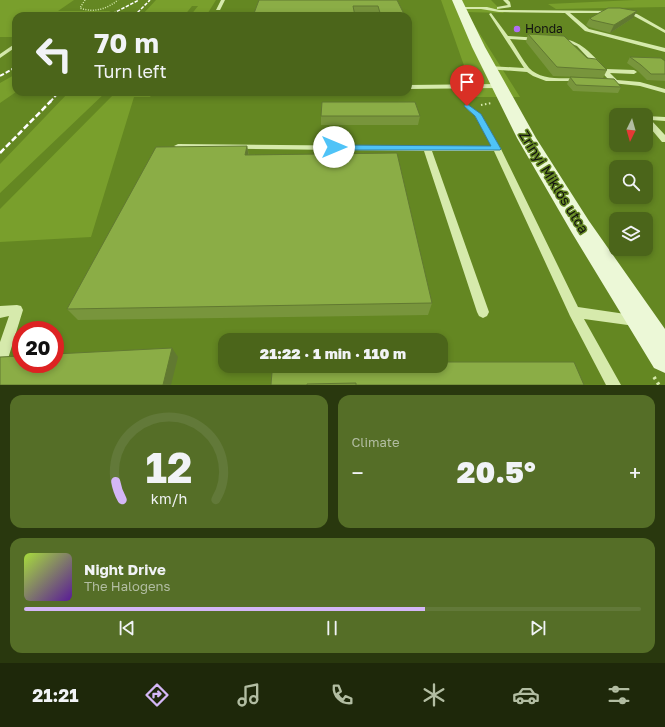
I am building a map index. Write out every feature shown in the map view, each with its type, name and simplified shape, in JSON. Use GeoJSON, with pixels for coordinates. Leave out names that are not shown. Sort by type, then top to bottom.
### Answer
{"type":"FeatureCollection","features":[{"type":"Feature","properties":{"kind":"main road","name":"Zrínyi Miklós utca"},"geometry":{"type":"LineString","coordinates":[[466,5],[493,77],[541,162],[665,356]]}},
{"type":"Feature","properties":{"kind":"lane"},"geometry":{"type":"LineString","coordinates":[[218,9],[223,0]]}},
{"type":"Feature","properties":{"kind":"lane"},"geometry":{"type":"LineString","coordinates":[[466,5],[510,6],[506,0]]}},
{"type":"Feature","properties":{"kind":"lane"},"geometry":{"type":"LineString","coordinates":[[466,5],[499,11],[627,13],[635,15],[665,32]]}},
{"type":"Feature","properties":{"kind":"lane"},"geometry":{"type":"LineString","coordinates":[[565,12],[587,30],[665,50]]}},
{"type":"Feature","properties":{"kind":"lane"},"geometry":{"type":"LineString","coordinates":[[492,14],[528,70],[535,76],[546,79],[584,81]]}},
{"type":"Feature","properties":{"kind":"lane"},"geometry":{"type":"LineString","coordinates":[[506,37],[543,39]]}},
{"type":"Feature","properties":{"kind":"lane"},"geometry":{"type":"LineString","coordinates":[[550,39],[576,43],[615,82]]}},
{"type":"Feature","properties":{"kind":"lane"},"geometry":{"type":"LineString","coordinates":[[0,56],[12,48]]}},
{"type":"Feature","properties":{"kind":"lane"},"geometry":{"type":"LineString","coordinates":[[412,87],[493,77],[528,70]]}},
{"type":"Feature","properties":{"kind":"lane"},"geometry":{"type":"LineString","coordinates":[[604,71],[634,72]]}},
{"type":"Feature","properties":{"kind":"lane"},"geometry":{"type":"LineString","coordinates":[[600,81],[640,84],[665,90]]}},
{"type":"Feature","properties":{"kind":"lane"},"geometry":{"type":"LineString","coordinates":[[467,106],[478,115],[497,149],[574,312],[614,385]]}},
{"type":"Feature","properties":{"kind":"lane"},"geometry":{"type":"LineString","coordinates":[[653,119],[665,119]]}},
{"type":"Feature","properties":{"kind":"lane"},"geometry":{"type":"LineString","coordinates":[[653,127],[665,140]]}},
{"type":"Feature","properties":{"kind":"lane"},"geometry":{"type":"LineString","coordinates":[[178,146],[497,149]]}},
{"type":"Feature","properties":{"kind":"lane"},"geometry":{"type":"LineString","coordinates":[[427,148],[483,312]]}},
{"type":"Feature","properties":{"kind":"lane"},"geometry":{"type":"LineString","coordinates":[[0,312],[17,310],[0,362]]}},
{"type":"Feature","properties":{"kind":"lane"},"geometry":{"type":"LineString","coordinates":[[574,312],[642,321]]}},
{"type":"Feature","properties":{"kind":"path"},"geometry":{"type":"LineString","coordinates":[[84,0],[80,5],[80,8],[91,11],[108,7],[118,0]]}},
{"type":"Feature","properties":{"kind":"green space"},"geometry":{"type":"Polygon","coordinates":[[[0,0],[74,0],[58,11],[111,11],[12,12],[12,37],[0,37],[0,0]]]}},
{"type":"Feature","properties":{"kind":"green space"},"geometry":{"type":"Polygon","coordinates":[[[156,0],[216,0],[208,12],[193,12],[198,6],[192,6],[187,12],[145,12],[156,0]]]}},
{"type":"Feature","properties":{"kind":"green space"},"geometry":{"type":"Polygon","coordinates":[[[441,0],[491,0],[504,13],[466,12],[520,97],[475,97],[441,0]]]}},
{"type":"Feature","properties":{"kind":"green space"},"geometry":{"type":"Polygon","coordinates":[[[665,0],[665,7],[556,9],[548,4],[665,0]]]}},
{"type":"Feature","properties":{"kind":"green space"},"geometry":{"type":"Polygon","coordinates":[[[12,76],[12,95],[0,103],[0,83],[12,76]]]}},
{"type":"Feature","properties":{"kind":"green space"},"geometry":{"type":"Polygon","coordinates":[[[65,96],[102,96],[0,193],[0,164],[65,96]]]}},
{"type":"Feature","properties":{"kind":"green space"},"geometry":{"type":"Polygon","coordinates":[[[112,96],[151,96],[134,97],[91,237],[0,242],[0,209],[112,96]]]}},
{"type":"Feature","properties":{"kind":"building"},"geometry":{"type":"Polygon","coordinates":[[[259,0],[397,0],[403,12],[380,12],[378,6],[353,6],[354,12],[254,12],[259,0]]]}},
{"type":"Feature","properties":{"kind":"building"},"geometry":{"type":"Polygon","coordinates":[[[608,8],[620,8],[637,11],[614,25],[592,20],[590,18],[608,8]]]}},
{"type":"Feature","properties":{"kind":"building"},"geometry":{"type":"Polygon","coordinates":[[[528,34],[564,36],[587,58],[596,59],[607,70],[557,67],[528,34]]]}},
{"type":"Feature","properties":{"kind":"building"},"geometry":{"type":"Polygon","coordinates":[[[630,57],[661,58],[665,61],[665,74],[651,74],[630,57]]]}},
{"type":"Feature","properties":{"kind":"building"},"geometry":{"type":"Polygon","coordinates":[[[570,77],[614,79],[621,87],[576,85],[570,77]]]}},
{"type":"Feature","properties":{"kind":"building"},"geometry":{"type":"Polygon","coordinates":[[[322,102],[415,102],[420,116],[321,116],[322,102]]]}},
{"type":"Feature","properties":{"kind":"building"},"geometry":{"type":"Polygon","coordinates":[[[247,146],[245,155],[397,153],[432,303],[67,309],[156,147],[247,146]]]}},
{"type":"Feature","properties":{"kind":"building"},"geometry":{"type":"Polygon","coordinates":[[[172,348],[163,385],[0,385],[0,357],[12,356],[12,373],[64,373],[64,354],[172,348]]]}},
{"type":"Feature","properties":{"kind":"building"},"geometry":{"type":"Polygon","coordinates":[[[448,362],[574,362],[584,385],[356,385],[356,383],[271,385],[272,373],[448,373],[448,362]]]}},
{"type":"Feature","properties":{"kind":"railway"},"geometry":{"type":"LineString","coordinates":[[116,12],[139,0]]}},
{"type":"Feature","properties":{"kind":"railway"},"geometry":{"type":"LineString","coordinates":[[138,12],[150,0]]}},
{"type":"Feature","properties":{"kind":"railway"},"geometry":{"type":"LineString","coordinates":[[0,76],[12,69]]}},
{"type":"Feature","properties":{"kind":"railway"},"geometry":{"type":"LineString","coordinates":[[50,102],[55,96]]}},
{"type":"Feature","properties":{"kind":"railway"},"geometry":{"type":"LineString","coordinates":[[0,153],[51,101]]}},
{"type":"Feature","properties":{"kind":"place","name":"Honda"},"geometry":{"type":"Point","coordinates":[517,29]}},
{"type":"Feature","properties":{"kind":"route"},"geometry":{"type":"LineString","coordinates":[[334,147],[497,149],[478,115],[467,106]]}}]}
